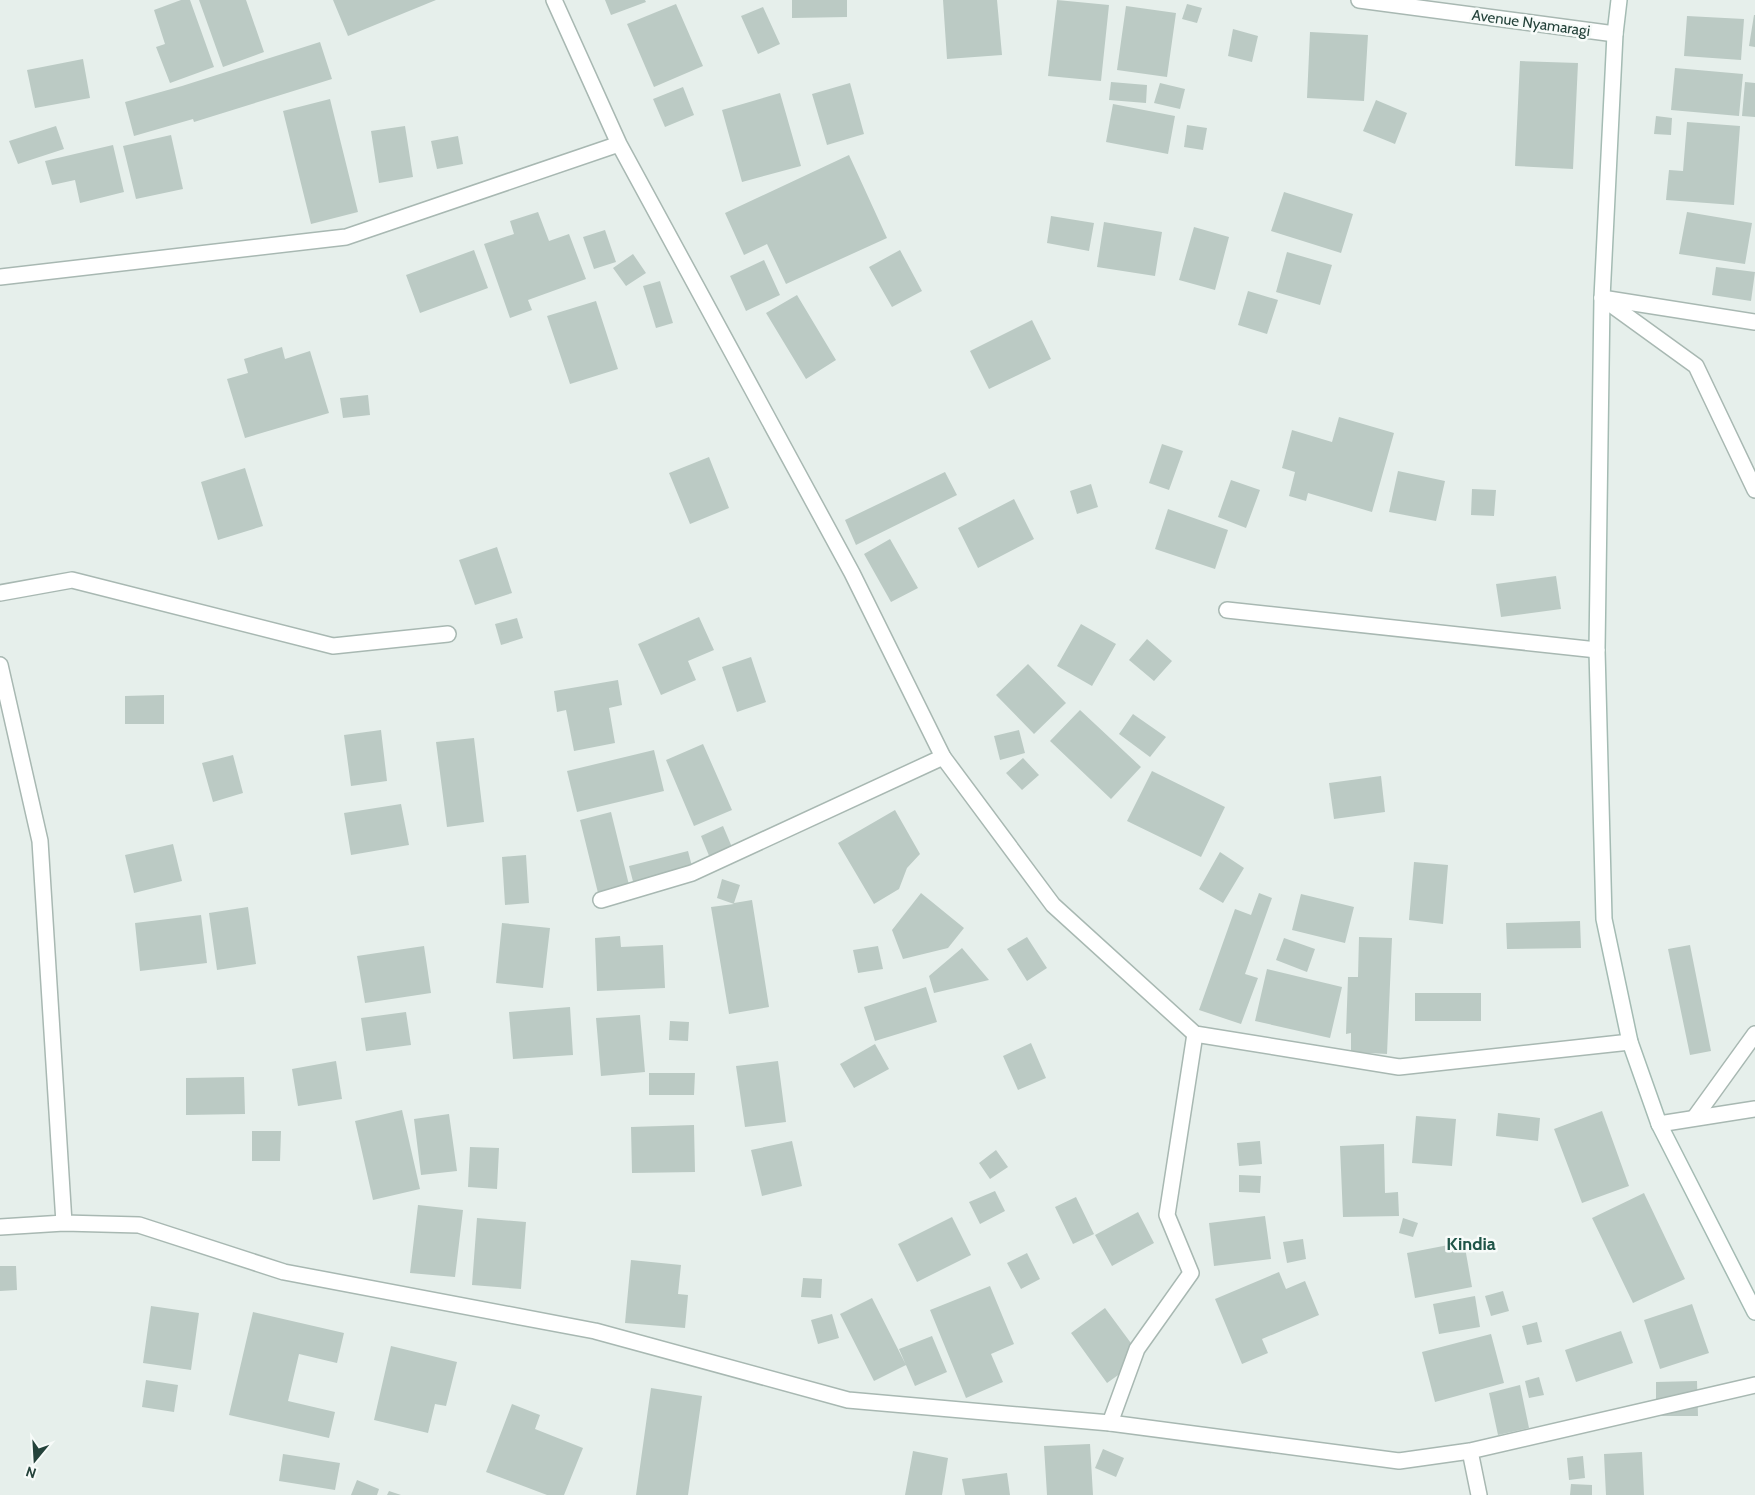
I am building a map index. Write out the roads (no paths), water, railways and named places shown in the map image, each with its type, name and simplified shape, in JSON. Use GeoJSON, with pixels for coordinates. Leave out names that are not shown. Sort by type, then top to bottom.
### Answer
{"type":"FeatureCollection","features":[{"type":"Feature","properties":{"kind":"street"},"geometry":{"type":"LineString","coordinates":[[554,0],[619,144],[852,573],[943,757],[1053,905],[1195,1034],[1399,1067],[1630,1042]]}},
{"type":"Feature","properties":{"kind":"street","name":"Avenue Nyamaragi"},"geometry":{"type":"LineString","coordinates":[[1359,0],[1614,34]]}},
{"type":"Feature","properties":{"kind":"street"},"geometry":{"type":"LineString","coordinates":[[1619,0],[1614,34],[1602,298],[1596,650],[1604,919],[1630,1042],[1659,1124],[1755,1312]]}},
{"type":"Feature","properties":{"kind":"street"},"geometry":{"type":"LineString","coordinates":[[0,277],[346,236],[619,144]]}},
{"type":"Feature","properties":{"kind":"street"},"geometry":{"type":"LineString","coordinates":[[1602,298],[1755,322]]}},
{"type":"Feature","properties":{"kind":"street"},"geometry":{"type":"LineString","coordinates":[[1602,298],[1696,366],[1755,490]]}},
{"type":"Feature","properties":{"kind":"street"},"geometry":{"type":"LineString","coordinates":[[0,592],[72,580],[333,646],[448,634]]}},
{"type":"Feature","properties":{"kind":"street"},"geometry":{"type":"LineString","coordinates":[[1227,610],[1596,650]]}},
{"type":"Feature","properties":{"kind":"street"},"geometry":{"type":"LineString","coordinates":[[0,665],[40,842],[64,1223]]}},
{"type":"Feature","properties":{"kind":"street"},"geometry":{"type":"LineString","coordinates":[[601,900],[692,873],[943,757]]}},
{"type":"Feature","properties":{"kind":"street"},"geometry":{"type":"LineString","coordinates":[[1110,1423],[1137,1349],[1191,1273],[1167,1215],[1195,1034]]}},
{"type":"Feature","properties":{"kind":"street"},"geometry":{"type":"LineString","coordinates":[[1694,1117],[1755,1034]]}},
{"type":"Feature","properties":{"kind":"street"},"geometry":{"type":"LineString","coordinates":[[1659,1124],[1694,1117],[1755,1109]]}},
{"type":"Feature","properties":{"kind":"street"},"geometry":{"type":"LineString","coordinates":[[0,1227],[64,1223],[139,1225],[284,1272],[595,1331],[848,1400],[1110,1423],[1399,1461],[1470,1451],[1755,1385]]}},
{"type":"Feature","properties":{"kind":"street"},"geometry":{"type":"LineString","coordinates":[[1470,1451],[1479,1495]]}},
{"type":"Feature","properties":{"kind":"district","name":"Kindia"},"geometry":{"type":"Point","coordinates":[1471,1244]}}]}
